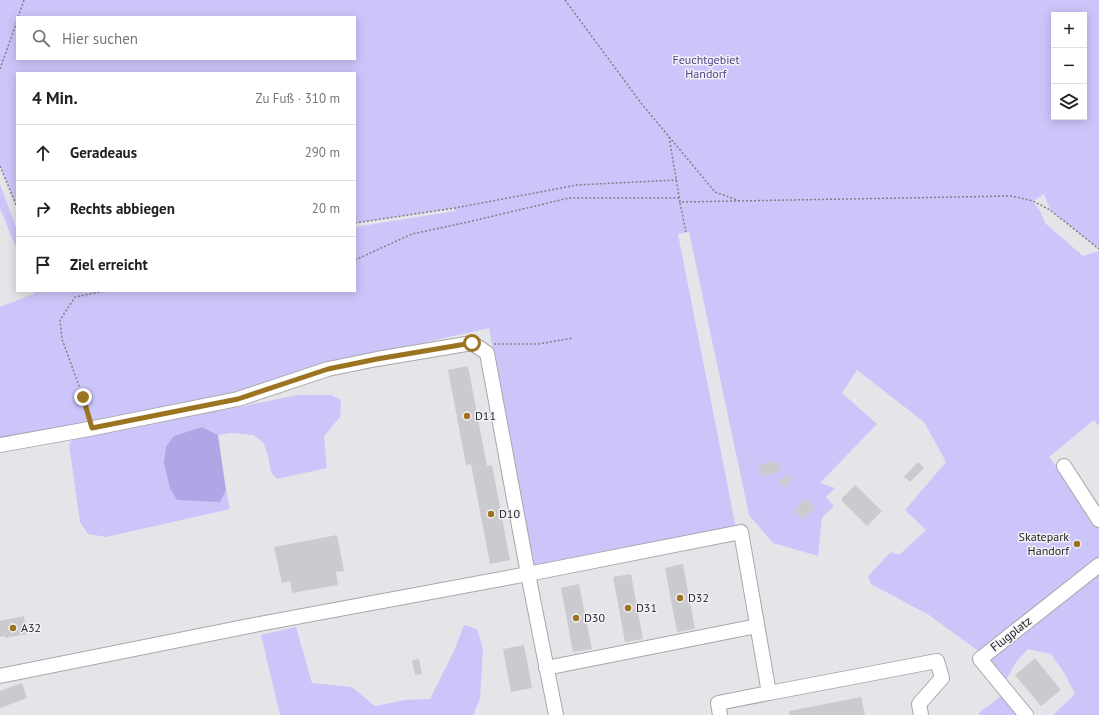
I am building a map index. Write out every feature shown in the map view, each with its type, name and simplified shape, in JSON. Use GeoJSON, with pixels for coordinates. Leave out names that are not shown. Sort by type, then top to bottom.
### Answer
{"type":"FeatureCollection","features":[{"type":"Feature","properties":{"kind":"street"},"geometry":{"type":"LineString","coordinates":[[0,445],[238,399],[328,369],[472,343],[487,353],[556,715]]}},
{"type":"Feature","properties":{"kind":"street"},"geometry":{"type":"LineString","coordinates":[[1064,466],[1099,520]]}},
{"type":"Feature","properties":{"kind":"street"},"geometry":{"type":"LineString","coordinates":[[0,676],[266,622],[528,574],[740,532],[769,693]]}},
{"type":"Feature","properties":{"kind":"street","name":"Flugplatz"},"geometry":{"type":"LineString","coordinates":[[1026,715],[980,659],[1099,565]]}},
{"type":"Feature","properties":{"kind":"street"},"geometry":{"type":"LineString","coordinates":[[546,668],[757,626]]}},
{"type":"Feature","properties":{"kind":"street"},"geometry":{"type":"LineString","coordinates":[[720,715],[718,703],[938,661],[942,678],[919,704],[921,715]]}},
{"type":"Feature","properties":{"kind":"path"},"geometry":{"type":"LineString","coordinates":[[18,16],[24,0]]}},
{"type":"Feature","properties":{"kind":"path"},"geometry":{"type":"LineString","coordinates":[[565,0],[641,103],[715,192],[742,202]]}},
{"type":"Feature","properties":{"kind":"path"},"geometry":{"type":"LineString","coordinates":[[0,69],[16,24]]}},
{"type":"Feature","properties":{"kind":"path"},"geometry":{"type":"LineString","coordinates":[[669,136],[686,232]]}},
{"type":"Feature","properties":{"kind":"path"},"geometry":{"type":"LineString","coordinates":[[0,166],[16,205]]}},
{"type":"Feature","properties":{"kind":"path"},"geometry":{"type":"LineString","coordinates":[[356,224],[455,208],[577,185],[677,180]]}},
{"type":"Feature","properties":{"kind":"path"},"geometry":{"type":"LineString","coordinates":[[680,202],[1012,196],[1033,201],[1050,210],[1099,249]]}},
{"type":"Feature","properties":{"kind":"path"},"geometry":{"type":"LineString","coordinates":[[356,260],[412,234],[569,198],[680,198]]}},
{"type":"Feature","properties":{"kind":"path"},"geometry":{"type":"LineString","coordinates":[[92,428],[83,397],[62,339],[60,320],[75,297],[100,292]]}},
{"type":"Feature","properties":{"kind":"path"},"geometry":{"type":"LineString","coordinates":[[472,343],[503,345],[538,344],[573,338]]}},
{"type":"Feature","properties":{"kind":"green space","name":"Feuchtgebiet Handorf"},"geometry":{"type":"Polygon","coordinates":[[[0,0],[1099,0],[1099,249],[1050,210],[1044,194],[1033,201],[1041,213],[1045,223],[1083,256],[1099,251],[1099,426],[1094,420],[1049,457],[1072,486],[1099,527],[1099,715],[1053,715],[1075,694],[1065,674],[1051,654],[1028,649],[1016,662],[1005,682],[981,653],[929,615],[871,584],[868,576],[891,552],[899,555],[926,530],[905,510],[946,462],[924,422],[857,370],[842,393],[877,424],[820,483],[835,488],[826,497],[834,506],[822,518],[818,556],[773,543],[749,515],[689,232],[678,234],[736,528],[533,567],[489,328],[299,370],[289,383],[209,409],[220,411],[297,395],[331,395],[341,400],[340,417],[324,436],[327,468],[277,479],[271,472],[268,456],[263,442],[253,435],[232,433],[218,435],[202,427],[219,502],[226,490],[230,509],[106,537],[88,534],[80,522],[69,445],[77,432],[0,445],[0,307],[34,294],[34,292],[356,292],[356,227],[455,211],[455,208],[356,223],[356,72],[16,72],[16,205],[0,166],[0,0]]]}},
{"type":"Feature","properties":{"kind":"green space"},"geometry":{"type":"Polygon","coordinates":[[[0,184],[16,227],[16,248],[0,208],[0,184]]]}},
{"type":"Feature","properties":{"kind":"green space"},"geometry":{"type":"Polygon","coordinates":[[[464,625],[477,629],[483,649],[480,699],[473,715],[280,715],[261,635],[296,627],[312,683],[352,687],[375,706],[405,700],[430,699],[454,651],[464,625]]]}},
{"type":"Feature","properties":{"kind":"green space"},"geometry":{"type":"Polygon","coordinates":[[[1001,696],[1016,715],[979,715],[979,713],[1001,696]]]}},
{"type":"Feature","properties":{"kind":"shaded area"},"geometry":{"type":"Polygon","coordinates":[[[202,427],[218,435],[226,490],[220,502],[177,500],[170,488],[164,463],[166,447],[174,436],[202,427]]]}},
{"type":"Feature","properties":{"kind":"building"},"geometry":{"type":"Polygon","coordinates":[[[468,366],[487,466],[492,465],[510,560],[490,564],[471,464],[466,465],[448,370],[468,366]]]}},
{"type":"Feature","properties":{"kind":"building"},"geometry":{"type":"Polygon","coordinates":[[[776,461],[776,463],[779,463],[781,472],[762,476],[759,465],[776,461]]]}},
{"type":"Feature","properties":{"kind":"building"},"geometry":{"type":"Polygon","coordinates":[[[918,462],[924,468],[910,482],[904,477],[918,462]]]}},
{"type":"Feature","properties":{"kind":"building"},"geometry":{"type":"Polygon","coordinates":[[[786,474],[792,479],[785,488],[779,482],[786,474]]]}},
{"type":"Feature","properties":{"kind":"building"},"geometry":{"type":"Polygon","coordinates":[[[855,485],[882,511],[867,526],[842,501],[842,498],[855,485]]]}},
{"type":"Feature","properties":{"kind":"building"},"geometry":{"type":"Polygon","coordinates":[[[806,498],[815,507],[803,519],[794,510],[806,498]]]}},
{"type":"Feature","properties":{"kind":"building"},"geometry":{"type":"Polygon","coordinates":[[[337,535],[344,571],[336,572],[338,585],[292,593],[290,581],[282,583],[274,547],[337,535]]]}},
{"type":"Feature","properties":{"kind":"building","name":"D32"},"geometry":{"type":"Polygon","coordinates":[[[683,564],[695,629],[677,632],[665,568],[683,564]]]}},
{"type":"Feature","properties":{"kind":"building","name":"D31"},"geometry":{"type":"Polygon","coordinates":[[[631,574],[643,639],[625,642],[613,577],[631,574]]]}},
{"type":"Feature","properties":{"kind":"building","name":"D30"},"geometry":{"type":"Polygon","coordinates":[[[579,584],[592,649],[573,652],[561,588],[579,584]]]}},
{"type":"Feature","properties":{"kind":"building","name":"A32"},"geometry":{"type":"Polygon","coordinates":[[[24,616],[27,634],[5,638],[5,636],[0,637],[0,621],[24,616]]]}},
{"type":"Feature","properties":{"kind":"building"},"geometry":{"type":"Polygon","coordinates":[[[524,645],[532,688],[511,692],[503,649],[524,645]]]}},
{"type":"Feature","properties":{"kind":"building"},"geometry":{"type":"Polygon","coordinates":[[[1035,658],[1061,690],[1041,706],[1015,675],[1035,658]]]}},
{"type":"Feature","properties":{"kind":"building"},"geometry":{"type":"Polygon","coordinates":[[[419,659],[422,674],[415,675],[412,660],[419,659]]]}},
{"type":"Feature","properties":{"kind":"building"},"geometry":{"type":"Polygon","coordinates":[[[22,683],[27,698],[0,708],[0,691],[22,683]]]}},
{"type":"Feature","properties":{"kind":"building"},"geometry":{"type":"Polygon","coordinates":[[[861,697],[865,715],[789,715],[789,711],[861,697]]]}},
{"type":"Feature","properties":{"kind":"place","name":"D11"},"geometry":{"type":"Point","coordinates":[467,416]}},
{"type":"Feature","properties":{"kind":"place","name":"D10"},"geometry":{"type":"Point","coordinates":[491,514]}},
{"type":"Feature","properties":{"kind":"place","name":"Skatepark Handorf"},"geometry":{"type":"Point","coordinates":[1077,544]}},
{"type":"Feature","properties":{"kind":"place","name":"D32"},"geometry":{"type":"Point","coordinates":[680,598]}},
{"type":"Feature","properties":{"kind":"place","name":"D31"},"geometry":{"type":"Point","coordinates":[628,608]}},
{"type":"Feature","properties":{"kind":"place","name":"D30"},"geometry":{"type":"Point","coordinates":[576,618]}},
{"type":"Feature","properties":{"kind":"place","name":"A32"},"geometry":{"type":"Point","coordinates":[13,628]}},
{"type":"Feature","properties":{"kind":"route"},"geometry":{"type":"LineString","coordinates":[[83,397],[92,428],[238,399],[328,369],[472,343]]}}]}
